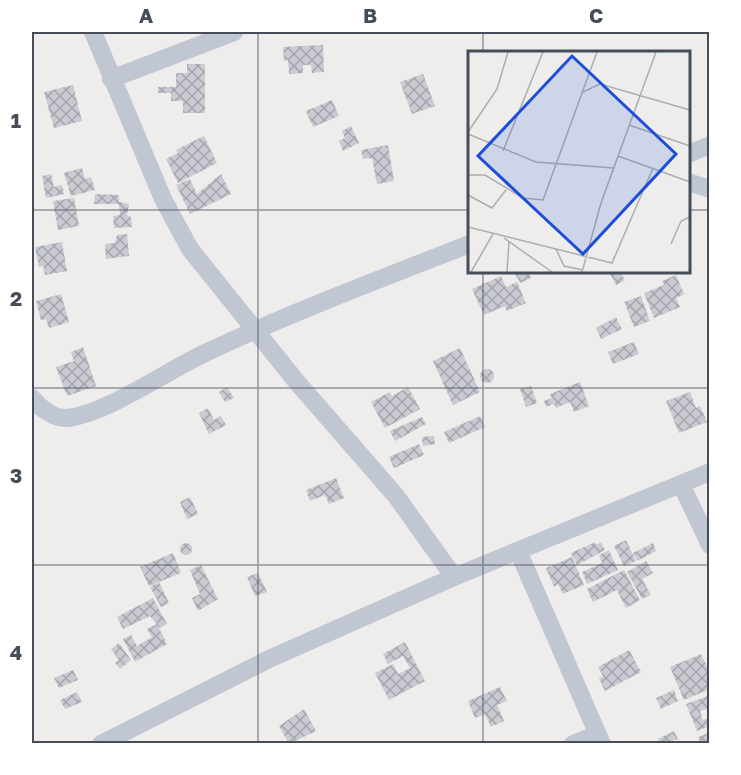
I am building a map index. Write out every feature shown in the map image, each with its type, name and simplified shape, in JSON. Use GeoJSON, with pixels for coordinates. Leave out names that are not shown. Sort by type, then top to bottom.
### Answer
{"type":"FeatureCollection","features":[{"type":"Feature","properties":{"kind":"street"},"geometry":{"type":"LineString","coordinates":[[93,32],[163,199],[190,249],[256,332],[396,496],[454,577]]}},
{"type":"Feature","properties":{"kind":"street"},"geometry":{"type":"LineString","coordinates":[[111,79],[234,32]]}},
{"type":"Feature","properties":{"kind":"street"},"geometry":{"type":"LineString","coordinates":[[690,153],[710,145]]}},
{"type":"Feature","properties":{"kind":"street"},"geometry":{"type":"LineString","coordinates":[[690,183],[710,189]]}},
{"type":"Feature","properties":{"kind":"street"},"geometry":{"type":"LineString","coordinates":[[32,398],[39,407],[65,418],[92,411],[204,353],[342,293],[468,245]]}},
{"type":"Feature","properties":{"kind":"street"},"geometry":{"type":"LineString","coordinates":[[100,744],[269,659],[454,577],[519,553],[710,472]]}},
{"type":"Feature","properties":{"kind":"street"},"geometry":{"type":"LineString","coordinates":[[681,484],[710,544]]}},
{"type":"Feature","properties":{"kind":"street"},"geometry":{"type":"LineString","coordinates":[[519,553],[600,739],[573,744]]}},
{"type":"Feature","properties":{"kind":"building"},"geometry":{"type":"Polygon","coordinates":[[[323,45],[324,72],[312,73],[311,65],[303,65],[303,73],[289,74],[288,60],[284,61],[283,47],[323,45]]]}},
{"type":"Feature","properties":{"kind":"building"},"geometry":{"type":"Polygon","coordinates":[[[187,64],[205,64],[205,113],[183,113],[183,101],[171,101],[171,93],[158,93],[158,87],[176,87],[176,73],[187,73],[187,64]]]}},
{"type":"Feature","properties":{"kind":"building"},"geometry":{"type":"Polygon","coordinates":[[[423,74],[435,106],[412,114],[400,82],[423,74]]]}},
{"type":"Feature","properties":{"kind":"building"},"geometry":{"type":"Polygon","coordinates":[[[73,85],[82,121],[54,128],[44,92],[73,85]]]}},
{"type":"Feature","properties":{"kind":"building"},"geometry":{"type":"Polygon","coordinates":[[[332,100],[339,116],[313,127],[306,111],[332,100]]]}},
{"type":"Feature","properties":{"kind":"building"},"geometry":{"type":"Polygon","coordinates":[[[351,126],[359,143],[343,151],[339,141],[345,138],[342,131],[351,126]]]}},
{"type":"Feature","properties":{"kind":"building"},"geometry":{"type":"Polygon","coordinates":[[[204,136],[217,163],[178,183],[166,159],[178,153],[176,150],[204,136]]]}},
{"type":"Feature","properties":{"kind":"building"},"geometry":{"type":"Polygon","coordinates":[[[388,145],[394,181],[377,184],[372,158],[363,159],[361,150],[388,145]]]}},
{"type":"Feature","properties":{"kind":"building"},"geometry":{"type":"Polygon","coordinates":[[[82,168],[85,179],[91,177],[95,190],[71,196],[64,173],[82,168]]]}},
{"type":"Feature","properties":{"kind":"building"},"geometry":{"type":"Polygon","coordinates":[[[51,174],[54,187],[62,185],[64,194],[46,198],[42,176],[51,174]]]}},
{"type":"Feature","properties":{"kind":"building"},"geometry":{"type":"Polygon","coordinates":[[[221,174],[231,194],[190,214],[176,185],[190,179],[197,194],[221,174]]]}},
{"type":"Feature","properties":{"kind":"building"},"geometry":{"type":"Polygon","coordinates":[[[95,194],[119,195],[119,202],[129,204],[127,215],[131,217],[132,227],[114,228],[113,216],[120,215],[119,204],[94,204],[95,194]]]}},
{"type":"Feature","properties":{"kind":"building"},"geometry":{"type":"Polygon","coordinates":[[[74,198],[79,226],[58,230],[53,201],[74,198]]]}},
{"type":"Feature","properties":{"kind":"building"},"geometry":{"type":"Polygon","coordinates":[[[127,234],[129,256],[106,259],[105,244],[115,243],[117,235],[127,234]]]}},
{"type":"Feature","properties":{"kind":"building"},"geometry":{"type":"Polygon","coordinates":[[[62,242],[67,271],[45,275],[43,266],[39,267],[35,247],[62,242]]]}},
{"type":"Feature","properties":{"kind":"building"},"geometry":{"type":"Polygon","coordinates":[[[515,273],[528,273],[531,278],[520,283],[515,273]]]}},
{"type":"Feature","properties":{"kind":"building"},"geometry":{"type":"Polygon","coordinates":[[[610,273],[621,273],[625,280],[616,285],[610,273]]]}},
{"type":"Feature","properties":{"kind":"building"},"geometry":{"type":"Polygon","coordinates":[[[676,275],[684,294],[676,298],[680,307],[654,318],[644,293],[664,285],[662,281],[676,275]]]}},
{"type":"Feature","properties":{"kind":"building"},"geometry":{"type":"Polygon","coordinates":[[[501,276],[506,287],[517,282],[526,303],[507,311],[505,306],[484,315],[472,289],[501,276]]]}},
{"type":"Feature","properties":{"kind":"building"},"geometry":{"type":"Polygon","coordinates":[[[61,294],[69,322],[49,328],[46,319],[41,320],[36,301],[61,294]]]}},
{"type":"Feature","properties":{"kind":"building"},"geometry":{"type":"Polygon","coordinates":[[[641,296],[650,321],[634,327],[624,302],[641,296]]]}},
{"type":"Feature","properties":{"kind":"building"},"geometry":{"type":"Polygon","coordinates":[[[616,317],[622,329],[601,339],[596,328],[616,317]]]}},
{"type":"Feature","properties":{"kind":"building"},"geometry":{"type":"Polygon","coordinates":[[[634,342],[639,354],[613,364],[608,352],[634,342]]]}},
{"type":"Feature","properties":{"kind":"building"},"geometry":{"type":"Polygon","coordinates":[[[83,347],[96,386],[67,396],[56,367],[74,361],[71,352],[83,347]]]}},
{"type":"Feature","properties":{"kind":"building"},"geometry":{"type":"Polygon","coordinates":[[[460,348],[480,392],[453,405],[433,361],[460,348]]]}},
{"type":"Feature","properties":{"kind":"building"},"geometry":{"type":"Polygon","coordinates":[[[484,369],[490,369],[494,376],[490,383],[484,383],[480,379],[480,373],[484,369]]]}},
{"type":"Feature","properties":{"kind":"building"},"geometry":{"type":"Polygon","coordinates":[[[580,382],[589,406],[574,412],[570,402],[556,408],[554,404],[546,407],[544,401],[552,398],[550,394],[580,382]]]}},
{"type":"Feature","properties":{"kind":"building"},"geometry":{"type":"Polygon","coordinates":[[[531,386],[537,403],[526,407],[520,389],[531,386]]]}},
{"type":"Feature","properties":{"kind":"building"},"geometry":{"type":"Polygon","coordinates":[[[227,387],[234,398],[225,402],[219,392],[227,387]]]}},
{"type":"Feature","properties":{"kind":"building"},"geometry":{"type":"Polygon","coordinates":[[[408,387],[420,409],[385,428],[371,402],[390,392],[392,396],[408,387]]]}},
{"type":"Feature","properties":{"kind":"building"},"geometry":{"type":"Polygon","coordinates":[[[690,392],[696,408],[700,406],[707,422],[679,433],[666,401],[690,392]]]}},
{"type":"Feature","properties":{"kind":"building"},"geometry":{"type":"Polygon","coordinates":[[[208,408],[214,420],[221,416],[226,425],[209,434],[199,413],[208,408]]]}},
{"type":"Feature","properties":{"kind":"building"},"geometry":{"type":"Polygon","coordinates":[[[480,416],[485,427],[449,443],[444,432],[480,416]]]}},
{"type":"Feature","properties":{"kind":"building"},"geometry":{"type":"Polygon","coordinates":[[[422,417],[426,424],[395,441],[390,431],[422,417]]]}},
{"type":"Feature","properties":{"kind":"building"},"geometry":{"type":"Polygon","coordinates":[[[434,436],[435,444],[423,446],[422,437],[434,436]]]}},
{"type":"Feature","properties":{"kind":"building"},"geometry":{"type":"Polygon","coordinates":[[[419,444],[424,455],[394,468],[389,457],[419,444]]]}},
{"type":"Feature","properties":{"kind":"building"},"geometry":{"type":"Polygon","coordinates":[[[336,478],[344,498],[329,504],[325,495],[310,501],[306,490],[336,478]]]}},
{"type":"Feature","properties":{"kind":"building"},"geometry":{"type":"Polygon","coordinates":[[[190,497],[198,514],[187,519],[180,502],[190,497]]]}},
{"type":"Feature","properties":{"kind":"building"},"geometry":{"type":"Polygon","coordinates":[[[626,540],[636,561],[624,566],[614,546],[626,540]]]}},
{"type":"Feature","properties":{"kind":"building"},"geometry":{"type":"Polygon","coordinates":[[[595,542],[596,545],[601,542],[605,550],[577,565],[571,553],[595,542]]]}},
{"type":"Feature","properties":{"kind":"building"},"geometry":{"type":"Polygon","coordinates":[[[188,543],[192,549],[188,555],[184,555],[180,547],[188,543]]]}},
{"type":"Feature","properties":{"kind":"building"},"geometry":{"type":"Polygon","coordinates":[[[653,543],[656,551],[637,561],[633,553],[653,543]]]}},
{"type":"Feature","properties":{"kind":"building"},"geometry":{"type":"Polygon","coordinates":[[[609,550],[618,570],[587,584],[582,572],[602,563],[599,555],[609,550]]]}},
{"type":"Feature","properties":{"kind":"building"},"geometry":{"type":"Polygon","coordinates":[[[173,553],[181,573],[149,586],[140,567],[173,553]]]}},
{"type":"Feature","properties":{"kind":"building"},"geometry":{"type":"Polygon","coordinates":[[[572,557],[584,585],[563,594],[558,584],[554,587],[546,568],[572,557]]]}},
{"type":"Feature","properties":{"kind":"building"},"geometry":{"type":"Polygon","coordinates":[[[646,561],[653,573],[642,579],[651,595],[642,599],[627,572],[646,561]]]}},
{"type":"Feature","properties":{"kind":"building"},"geometry":{"type":"Polygon","coordinates":[[[201,565],[218,599],[198,611],[192,598],[200,594],[190,570],[201,565]]]}},
{"type":"Feature","properties":{"kind":"building"},"geometry":{"type":"Polygon","coordinates":[[[624,570],[640,600],[626,608],[617,590],[593,602],[587,589],[624,570]]]}},
{"type":"Feature","properties":{"kind":"building"},"geometry":{"type":"Polygon","coordinates":[[[258,573],[267,592],[255,596],[247,577],[258,573]]]}},
{"type":"Feature","properties":{"kind":"building"},"geometry":{"type":"Polygon","coordinates":[[[159,582],[169,603],[161,607],[150,587],[159,582]]]}},
{"type":"Feature","properties":{"kind":"building"},"geometry":{"type":"Polygon","coordinates":[[[153,598],[167,624],[160,628],[150,616],[123,629],[117,617],[153,598]]]}},
{"type":"Feature","properties":{"kind":"building"},"geometry":{"type":"Polygon","coordinates":[[[157,624],[167,644],[135,662],[123,639],[131,635],[137,646],[152,637],[147,629],[157,624]]]}},
{"type":"Feature","properties":{"kind":"building"},"geometry":{"type":"Polygon","coordinates":[[[405,642],[425,681],[389,700],[375,673],[393,664],[398,674],[410,668],[403,656],[388,664],[383,654],[405,642]]]}},
{"type":"Feature","properties":{"kind":"building"},"geometry":{"type":"Polygon","coordinates":[[[119,643],[131,660],[120,669],[115,663],[119,660],[111,649],[119,643]]]}},
{"type":"Feature","properties":{"kind":"building"},"geometry":{"type":"Polygon","coordinates":[[[629,650],[641,672],[605,691],[599,679],[603,676],[598,667],[629,650]]]}},
{"type":"Feature","properties":{"kind":"building"},"geometry":{"type":"Polygon","coordinates":[[[701,654],[710,673],[710,689],[684,700],[670,667],[701,654]]]}},
{"type":"Feature","properties":{"kind":"building"},"geometry":{"type":"Polygon","coordinates":[[[73,670],[78,680],[59,688],[54,678],[73,670]]]}},
{"type":"Feature","properties":{"kind":"building"},"geometry":{"type":"Polygon","coordinates":[[[500,687],[507,701],[497,705],[504,721],[491,727],[485,714],[475,718],[468,701],[500,687]]]}},
{"type":"Feature","properties":{"kind":"building"},"geometry":{"type":"Polygon","coordinates":[[[674,690],[678,701],[661,709],[656,698],[674,690]]]}},
{"type":"Feature","properties":{"kind":"building"},"geometry":{"type":"Polygon","coordinates":[[[77,692],[82,702],[65,709],[60,700],[77,692]]]}},
{"type":"Feature","properties":{"kind":"building"},"geometry":{"type":"Polygon","coordinates":[[[710,695],[710,708],[700,711],[703,720],[710,718],[710,726],[697,731],[686,704],[710,695]]]}},
{"type":"Feature","properties":{"kind":"building"},"geometry":{"type":"Polygon","coordinates":[[[304,709],[316,731],[289,744],[279,726],[304,709]]]}},
{"type":"Feature","properties":{"kind":"building"},"geometry":{"type":"Polygon","coordinates":[[[674,731],[678,739],[660,744],[658,739],[674,731]]]}},
{"type":"Feature","properties":{"kind":"building"},"geometry":{"type":"Polygon","coordinates":[[[710,732],[710,744],[701,744],[698,737],[710,732]]]}}]}
